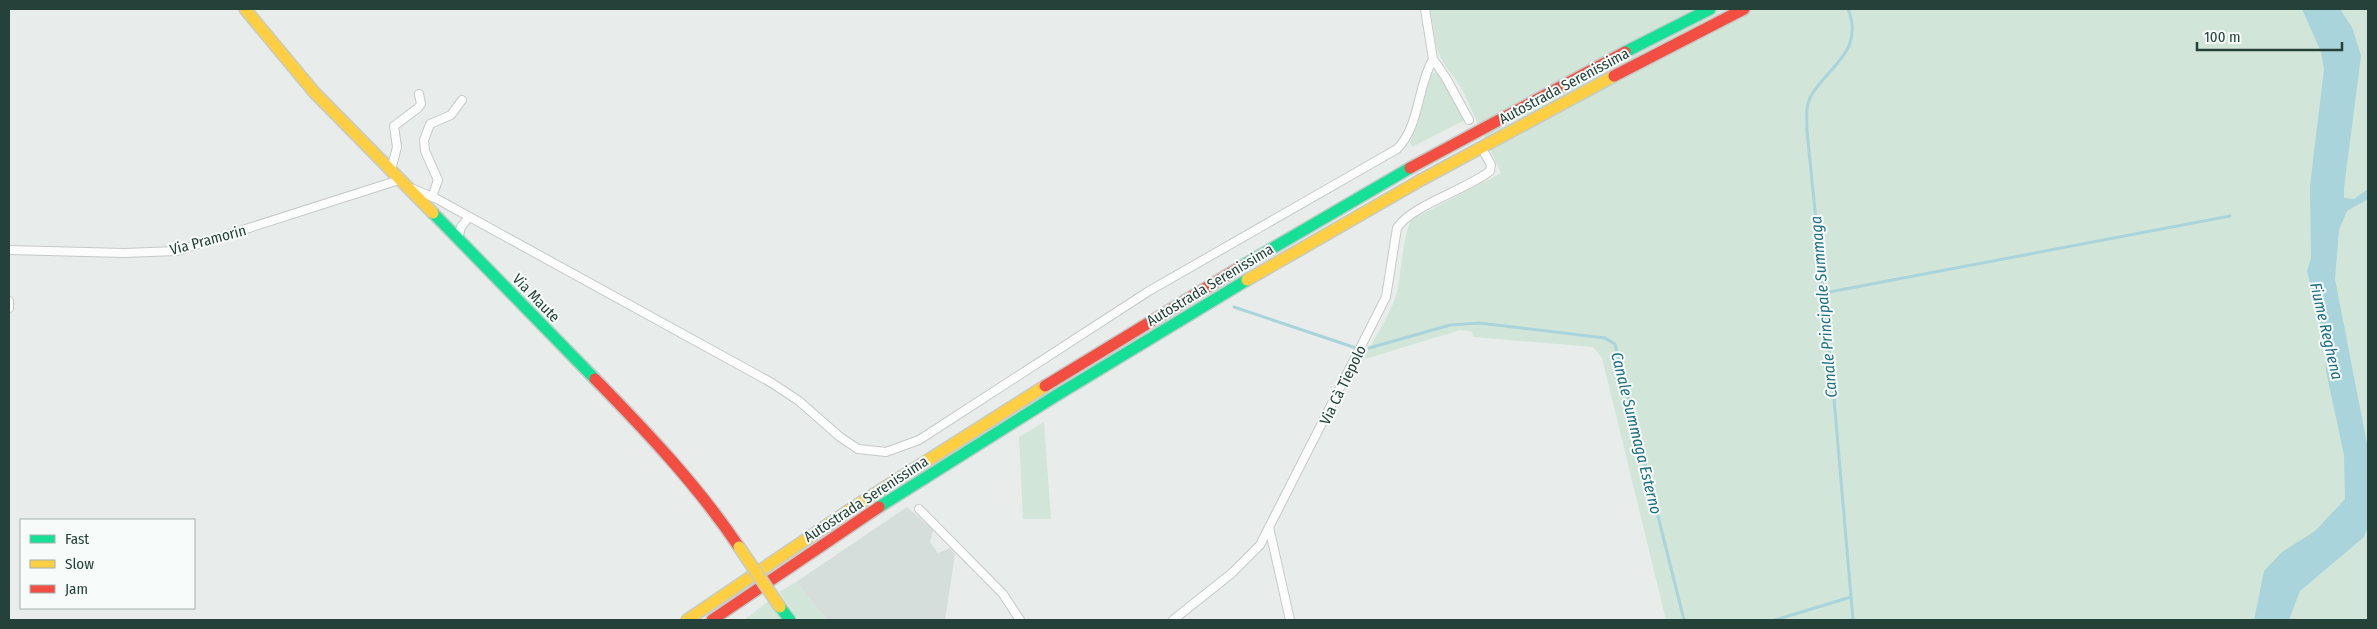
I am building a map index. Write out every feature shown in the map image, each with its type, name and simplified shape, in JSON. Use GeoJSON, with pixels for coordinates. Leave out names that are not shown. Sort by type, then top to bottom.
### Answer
{"type":"FeatureCollection","features":[{"type":"Feature","properties":{"kind":"main road","name":"Via Maute"},"geometry":{"type":"LineString","coordinates":[[245,9],[314,92],[600,384],[682,472],[717,514],[790,620]]}},
{"type":"Feature","properties":{"kind":"main road","name":"Autostrada Serenissima"},"geometry":{"type":"LineString","coordinates":[[687,620],[984,422],[1226,274],[1455,144],[1710,9]]}},
{"type":"Feature","properties":{"kind":"main road","name":"Autostrada Serenissima"},"geometry":{"type":"LineString","coordinates":[[712,620],[993,434],[1240,283],[1466,154],[1744,9]]}},
{"type":"Feature","properties":{"kind":"street"},"geometry":{"type":"LineString","coordinates":[[1425,9],[1433,59],[1446,78],[1469,120]]}},
{"type":"Feature","properties":{"kind":"street"},"geometry":{"type":"LineString","coordinates":[[402,182],[772,383],[799,401],[840,437],[858,449],[886,452],[919,440],[1149,291],[1397,149],[1406,140],[1424,74],[1433,59]]}},
{"type":"Feature","properties":{"kind":"street"},"geometry":{"type":"LineString","coordinates":[[390,170],[397,147],[394,126],[418,108],[421,104],[419,94]]}},
{"type":"Feature","properties":{"kind":"street"},"geometry":{"type":"LineString","coordinates":[[432,197],[438,180],[428,160],[424,140],[430,124],[451,114],[462,100]]}},
{"type":"Feature","properties":{"kind":"street","name":"Via Cà Tiepolo"},"geometry":{"type":"LineString","coordinates":[[1173,620],[1251,556],[1260,545],[1328,416],[1386,297],[1397,228],[1416,212],[1480,179],[1490,171],[1491,165],[1486,154]]}},
{"type":"Feature","properties":{"kind":"street","name":"Via Pramorin"},"geometry":{"type":"LineString","coordinates":[[9,250],[124,253],[177,251],[402,182]]}},
{"type":"Feature","properties":{"kind":"street"},"geometry":{"type":"LineString","coordinates":[[458,239],[462,227],[469,217]]}},
{"type":"Feature","properties":{"kind":"street"},"geometry":{"type":"LineString","coordinates":[[9,301],[9,308]]}},
{"type":"Feature","properties":{"kind":"street"},"geometry":{"type":"LineString","coordinates":[[919,509],[1002,594],[1020,620]]}},
{"type":"Feature","properties":{"kind":"street"},"geometry":{"type":"LineString","coordinates":[[1269,526],[1290,620]]}},
{"type":"Feature","properties":{"kind":"shaded area"},"geometry":{"type":"Polygon","coordinates":[[[907,507],[933,530],[930,542],[938,553],[950,548],[955,554],[945,620],[827,620],[796,582],[907,507]]]}},
{"type":"Feature","properties":{"kind":"green space"},"geometry":{"type":"Polygon","coordinates":[[[1430,9],[2368,9],[2368,620],[1666,620],[1602,358],[1593,347],[1473,337],[1472,332],[1460,330],[1362,360],[1383,325],[1396,297],[1404,245],[1411,220],[1501,173],[1461,87],[1442,61],[1437,49],[1430,9]]]}},
{"type":"Feature","properties":{"kind":"green space"},"geometry":{"type":"Polygon","coordinates":[[[1435,72],[1442,77],[1463,116],[1463,121],[1412,147],[1410,143],[1427,78],[1435,72]]]}},
{"type":"Feature","properties":{"kind":"green space"},"geometry":{"type":"Polygon","coordinates":[[[1044,422],[1051,519],[1023,519],[1019,437],[1044,422]]]}},
{"type":"Feature","properties":{"kind":"green space"},"geometry":{"type":"Polygon","coordinates":[[[796,582],[827,620],[799,620],[779,592],[796,582]]]}},
{"type":"Feature","properties":{"kind":"green space"},"geometry":{"type":"Polygon","coordinates":[[[770,600],[783,620],[744,620],[770,600]]]}},
{"type":"Feature","properties":{"kind":"water","name":"Fiume Reghena"},"geometry":{"type":"Polygon","coordinates":[[[2302,9],[2340,9],[2352,27],[2361,56],[2344,198],[2354,199],[2368,189],[2368,199],[2347,211],[2339,230],[2335,279],[2368,449],[2368,527],[2364,537],[2300,591],[2289,620],[2254,620],[2264,571],[2282,552],[2315,531],[2345,499],[2344,455],[2326,371],[2325,343],[2307,271],[2311,258],[2310,186],[2324,69],[2321,52],[2302,9]]]}},
{"type":"Feature","properties":{"kind":"waterway","name":"Canale Principale Summaga"},"geometry":{"type":"LineString","coordinates":[[1848,9],[1852,24],[1852,37],[1842,57],[1811,96],[1808,104],[1807,131],[1834,399],[1853,620]]}},
{"type":"Feature","properties":{"kind":"waterway"},"geometry":{"type":"LineString","coordinates":[[1824,293],[2230,216]]}},
{"type":"Feature","properties":{"kind":"waterway","name":"Canale Summaga Esterno"},"geometry":{"type":"LineString","coordinates":[[1234,307],[1356,348]]}},
{"type":"Feature","properties":{"kind":"waterway","name":"Canale Summaga Esterno"},"geometry":{"type":"LineString","coordinates":[[1369,348],[1450,325],[1479,323],[1605,338],[1615,344],[1684,620]]}},
{"type":"Feature","properties":{"kind":"waterway"},"geometry":{"type":"LineString","coordinates":[[1775,620],[1851,597]]}},
{"type":"Feature","properties":{"kind":"traffic: fast"},"geometry":{"type":"LineString","coordinates":[[1625,52],[1710,9]]}},
{"type":"Feature","properties":{"kind":"traffic: fast"},"geometry":{"type":"LineString","coordinates":[[1242,266],[1410,168]]}},
{"type":"Feature","properties":{"kind":"traffic: fast"},"geometry":{"type":"LineString","coordinates":[[433,213],[595,379]]}},
{"type":"Feature","properties":{"kind":"traffic: fast"},"geometry":{"type":"LineString","coordinates":[[879,507],[1057,395],[1247,280]]}},
{"type":"Feature","properties":{"kind":"traffic: fast"},"geometry":{"type":"LineString","coordinates":[[780,607],[790,620]]}},
{"type":"Feature","properties":{"kind":"traffic: slow"},"geometry":{"type":"LineString","coordinates":[[245,9],[314,92],[433,213]]}},
{"type":"Feature","properties":{"kind":"traffic: slow"},"geometry":{"type":"LineString","coordinates":[[1247,280],[1421,180],[1614,76]]}},
{"type":"Feature","properties":{"kind":"traffic: slow"},"geometry":{"type":"LineString","coordinates":[[687,620],[851,509],[1045,386]]}},
{"type":"Feature","properties":{"kind":"traffic: slow"},"geometry":{"type":"LineString","coordinates":[[739,547],[780,607]]}},
{"type":"Feature","properties":{"kind":"traffic: jam"},"geometry":{"type":"LineString","coordinates":[[1614,76],[1744,9]]}},
{"type":"Feature","properties":{"kind":"traffic: jam"},"geometry":{"type":"LineString","coordinates":[[1410,168],[1625,52]]}},
{"type":"Feature","properties":{"kind":"traffic: jam"},"geometry":{"type":"LineString","coordinates":[[1045,386],[1242,266]]}},
{"type":"Feature","properties":{"kind":"traffic: jam"},"geometry":{"type":"LineString","coordinates":[[595,379],[671,460],[707,502],[739,547]]}},
{"type":"Feature","properties":{"kind":"traffic: jam"},"geometry":{"type":"LineString","coordinates":[[712,620],[879,507]]}}]}
